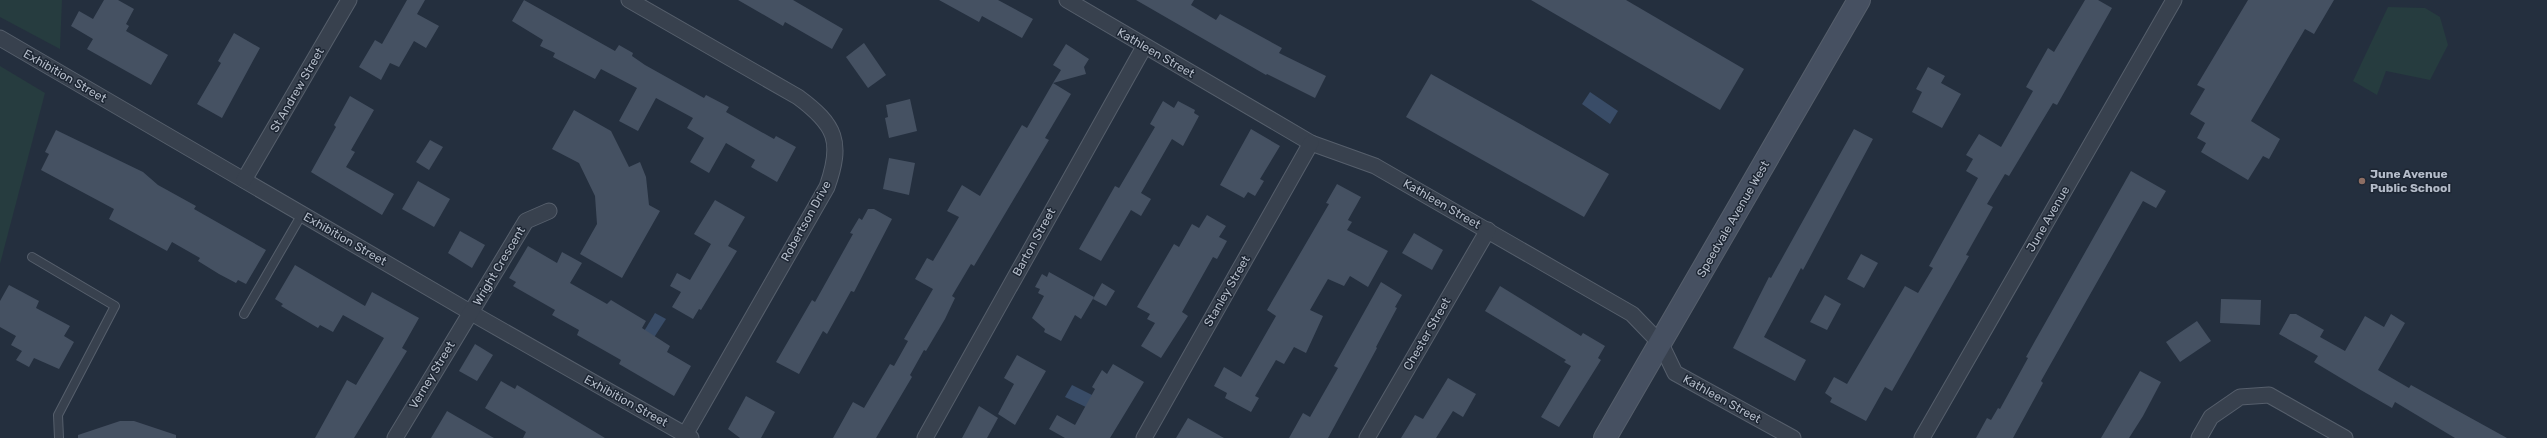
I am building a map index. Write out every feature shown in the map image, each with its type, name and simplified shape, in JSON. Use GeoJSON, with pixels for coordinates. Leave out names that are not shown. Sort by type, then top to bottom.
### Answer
{"type":"FeatureCollection","features":[{"type":"Feature","properties":{"kind":"main road","name":"Speedvale Avenue West"},"geometry":{"type":"LineString","coordinates":[[1605,438],[1661,344],[1859,0]]}},
{"type":"Feature","properties":{"kind":"street","name":"St Andrew Street"},"geometry":{"type":"LineString","coordinates":[[244,180],[349,0]]}},
{"type":"Feature","properties":{"kind":"street","name":"Robertson Drive"},"geometry":{"type":"LineString","coordinates":[[630,0],[798,97],[820,113],[830,129],[836,146],[834,167],[827,187],[688,436]]}},
{"type":"Feature","properties":{"kind":"street","name":"Kathleen Street"},"geometry":{"type":"LineString","coordinates":[[1067,0],[1311,143],[1375,166],[1632,314],[1661,344],[1675,373],[1793,438]]}},
{"type":"Feature","properties":{"kind":"street","name":"June Avenue"},"geometry":{"type":"LineString","coordinates":[[1922,438],[2174,0]]}},
{"type":"Feature","properties":{"kind":"street","name":"Exhibition Street"},"geometry":{"type":"LineString","coordinates":[[0,38],[470,313],[688,436]]}},
{"type":"Feature","properties":{"kind":"street","name":"Barton Street"},"geometry":{"type":"LineString","coordinates":[[925,438],[1144,46]]}},
{"type":"Feature","properties":{"kind":"street","name":"Stanley Street"},"geometry":{"type":"LineString","coordinates":[[1144,438],[1311,143]]}},
{"type":"Feature","properties":{"kind":"street","name":"Wright Crescent"},"geometry":{"type":"LineString","coordinates":[[470,313],[526,221],[550,211]]}},
{"type":"Feature","properties":{"kind":"street","name":"Chester Street"},"geometry":{"type":"LineString","coordinates":[[1368,438],[1488,230]]}},
{"type":"Feature","properties":{"kind":"street","name":"Verney Street"},"geometry":{"type":"LineString","coordinates":[[395,438],[470,313]]}},
{"type":"Feature","properties":{"kind":"street"},"geometry":{"type":"LineString","coordinates":[[2199,438],[2211,417],[2240,397],[2270,395],[2345,438]]}},
{"type":"Feature","properties":{"kind":"lane"},"geometry":{"type":"LineString","coordinates":[[244,314],[302,214]]}},
{"type":"Feature","properties":{"kind":"lane"},"geometry":{"type":"LineString","coordinates":[[32,257],[115,306],[58,415],[59,438]]}},
{"type":"Feature","properties":{"kind":"green space"},"geometry":{"type":"Polygon","coordinates":[[[0,0],[62,0],[60,49],[0,17],[0,0]]]}},
{"type":"Feature","properties":{"kind":"green space"},"geometry":{"type":"Polygon","coordinates":[[[2388,7],[2425,8],[2440,17],[2448,45],[2430,80],[2386,71],[2377,95],[2353,81],[2388,7]]]}},
{"type":"Feature","properties":{"kind":"green space"},"geometry":{"type":"Polygon","coordinates":[[[0,66],[45,93],[0,264],[0,66]]]}},
{"type":"Feature","properties":{"kind":"water"},"geometry":{"type":"Polygon","coordinates":[[[1590,92],[1618,111],[1610,124],[1582,104],[1590,92]]]}},
{"type":"Feature","properties":{"kind":"water"},"geometry":{"type":"Polygon","coordinates":[[[655,313],[666,319],[653,339],[643,333],[655,313]]]}},
{"type":"Feature","properties":{"kind":"water"},"geometry":{"type":"Polygon","coordinates":[[[1072,385],[1096,397],[1090,409],[1065,397],[1072,385]]]}},
{"type":"Feature","properties":{"kind":"building"},"geometry":{"type":"Polygon","coordinates":[[[104,0],[118,0],[134,9],[126,24],[129,26],[126,31],[168,55],[151,85],[87,49],[93,39],[71,26],[79,11],[93,19],[104,0]]]}},
{"type":"Feature","properties":{"kind":"building"},"geometry":{"type":"Polygon","coordinates":[[[407,0],[425,0],[417,14],[439,26],[426,48],[414,41],[399,67],[390,63],[381,80],[359,67],[375,40],[382,44],[407,0]]]}},
{"type":"Feature","properties":{"kind":"building"},"geometry":{"type":"Polygon","coordinates":[[[524,0],[615,51],[619,45],[633,53],[632,56],[645,65],[704,98],[706,95],[729,107],[726,112],[774,139],[776,136],[796,147],[777,182],[751,167],[755,160],[726,143],[709,173],[690,162],[704,138],[687,128],[693,118],[656,98],[638,131],[619,121],[637,88],[601,69],[595,79],[553,57],[555,53],[540,46],[543,40],[512,21],[524,0]]]}},
{"type":"Feature","properties":{"kind":"building"},"geometry":{"type":"Polygon","coordinates":[[[738,0],[793,0],[843,29],[832,49],[785,22],[783,26],[738,0]]]}},
{"type":"Feature","properties":{"kind":"building"},"geometry":{"type":"Polygon","coordinates":[[[939,0],[998,0],[1033,19],[1022,38],[982,16],[979,22],[939,0]]]}},
{"type":"Feature","properties":{"kind":"building"},"geometry":{"type":"Polygon","coordinates":[[[1136,0],[1194,0],[1191,5],[1216,20],[1220,14],[1282,48],[1279,53],[1326,76],[1315,98],[1267,74],[1266,75],[1136,0]]]}},
{"type":"Feature","properties":{"kind":"building"},"geometry":{"type":"Polygon","coordinates":[[[1531,0],[1626,0],[1744,69],[1720,110],[1531,0]]]}},
{"type":"Feature","properties":{"kind":"building"},"geometry":{"type":"Polygon","coordinates":[[[2085,0],[2098,0],[2112,8],[2057,105],[2053,103],[2009,176],[2005,174],[1987,204],[1993,207],[1966,255],[1969,256],[1892,391],[1885,387],[1866,421],[1830,402],[1832,398],[1825,393],[1834,377],[1847,384],[1905,286],[1918,293],[1933,268],[1929,266],[1978,178],[1966,171],[1973,159],[1966,155],[1979,134],[2001,147],[2033,91],[2026,87],[2048,48],[2054,52],[2085,0]]]}},
{"type":"Feature","properties":{"kind":"building"},"geometry":{"type":"Polygon","coordinates":[[[2248,0],[2334,0],[2314,34],[2305,29],[2251,121],[2280,139],[2269,159],[2263,156],[2248,180],[2201,152],[2206,143],[2197,138],[2205,123],[2190,114],[2205,89],[2197,85],[2248,0]]]}},
{"type":"Feature","properties":{"kind":"building"},"geometry":{"type":"Polygon","coordinates":[[[234,33],[260,48],[222,118],[197,104],[221,63],[218,61],[234,33]]]}},
{"type":"Feature","properties":{"kind":"building"},"geometry":{"type":"Polygon","coordinates":[[[864,43],[886,75],[868,88],[846,57],[864,43]]]}},
{"type":"Feature","properties":{"kind":"building"},"geometry":{"type":"Polygon","coordinates":[[[1066,44],[1089,59],[1084,67],[1086,74],[1053,83],[1061,70],[1053,65],[1066,44]]]}},
{"type":"Feature","properties":{"kind":"building"},"geometry":{"type":"Polygon","coordinates":[[[1928,67],[1945,76],[1941,83],[1961,94],[1942,128],[1912,112],[1922,92],[1916,89],[1928,67]]]}},
{"type":"Feature","properties":{"kind":"building"},"geometry":{"type":"Polygon","coordinates":[[[1431,74],[1609,174],[1584,217],[1406,117],[1431,74]]]}},
{"type":"Feature","properties":{"kind":"building"},"geometry":{"type":"Polygon","coordinates":[[[1053,83],[1071,94],[1045,138],[1049,140],[974,266],[971,264],[952,296],[955,298],[945,319],[926,351],[924,350],[910,375],[912,377],[876,438],[833,438],[853,402],[864,408],[890,364],[894,366],[908,341],[904,339],[933,289],[915,279],[927,258],[933,261],[959,217],[947,211],[962,185],[980,196],[1022,125],[1027,128],[1053,83]]]}},
{"type":"Feature","properties":{"kind":"building"},"geometry":{"type":"Polygon","coordinates":[[[350,96],[374,110],[351,150],[355,152],[346,167],[394,194],[382,215],[311,172],[336,127],[334,125],[350,96]]]}},
{"type":"Feature","properties":{"kind":"building"},"geometry":{"type":"Polygon","coordinates":[[[910,99],[917,131],[889,138],[885,118],[888,117],[886,105],[910,99]]]}},
{"type":"Feature","properties":{"kind":"building"},"geometry":{"type":"Polygon","coordinates":[[[1163,101],[1174,108],[1178,101],[1195,110],[1194,113],[1199,116],[1183,146],[1172,139],[1141,193],[1151,199],[1141,216],[1131,210],[1101,261],[1079,249],[1115,186],[1119,188],[1155,127],[1150,124],[1163,101]]]}},
{"type":"Feature","properties":{"kind":"building"},"geometry":{"type":"Polygon","coordinates":[[[574,110],[611,131],[629,167],[640,162],[646,177],[649,205],[660,211],[622,278],[580,254],[597,224],[595,196],[579,163],[552,149],[574,110]]]}},
{"type":"Feature","properties":{"kind":"building"},"geometry":{"type":"Polygon","coordinates":[[[1251,129],[1280,146],[1260,179],[1264,181],[1255,196],[1248,192],[1244,198],[1220,185],[1251,129]]]}},
{"type":"Feature","properties":{"kind":"building"},"geometry":{"type":"Polygon","coordinates":[[[1854,129],[1873,139],[1803,270],[1801,268],[1764,337],[1806,360],[1795,381],[1733,348],[1769,277],[1771,278],[1854,129]]]}},
{"type":"Feature","properties":{"kind":"building"},"geometry":{"type":"Polygon","coordinates":[[[56,130],[143,172],[158,185],[196,206],[194,209],[266,250],[246,284],[238,280],[236,283],[219,274],[198,261],[200,258],[172,242],[167,251],[109,219],[114,209],[41,170],[49,154],[45,152],[56,130]]]}},
{"type":"Feature","properties":{"kind":"building"},"geometry":{"type":"Polygon","coordinates":[[[430,140],[443,147],[429,170],[416,162],[430,140]]]}},
{"type":"Feature","properties":{"kind":"building"},"geometry":{"type":"Polygon","coordinates":[[[889,158],[915,163],[909,195],[883,189],[889,158]]]}},
{"type":"Feature","properties":{"kind":"building"},"geometry":{"type":"Polygon","coordinates":[[[2131,171],[2166,191],[2156,208],[2143,201],[2041,381],[2043,383],[2013,438],[1976,438],[1987,418],[1991,420],[1998,408],[2000,409],[2028,358],[2026,357],[2131,171]]]}},
{"type":"Feature","properties":{"kind":"building"},"geometry":{"type":"Polygon","coordinates":[[[418,181],[450,199],[434,227],[402,209],[418,181]]]}},
{"type":"Feature","properties":{"kind":"building"},"geometry":{"type":"Polygon","coordinates":[[[1337,184],[1361,197],[1348,220],[1352,222],[1347,230],[1388,251],[1368,287],[1350,276],[1344,286],[1328,279],[1310,310],[1323,316],[1306,353],[1294,347],[1284,364],[1276,360],[1255,396],[1259,398],[1251,412],[1225,398],[1227,393],[1214,386],[1224,367],[1241,377],[1276,316],[1267,310],[1329,204],[1326,203],[1337,184]]]}},
{"type":"Feature","properties":{"kind":"building"},"geometry":{"type":"Polygon","coordinates":[[[715,200],[745,217],[728,246],[737,251],[701,310],[699,309],[693,319],[672,307],[681,292],[670,286],[677,273],[690,280],[711,244],[694,234],[715,200]]]}},
{"type":"Feature","properties":{"kind":"building"},"geometry":{"type":"Polygon","coordinates":[[[868,209],[874,209],[892,219],[854,292],[851,291],[827,334],[823,331],[799,374],[776,362],[812,300],[815,302],[853,234],[850,233],[859,218],[862,220],[868,209]]]}},
{"type":"Feature","properties":{"kind":"building"},"geometry":{"type":"Polygon","coordinates":[[[1207,215],[1226,226],[1219,237],[1227,241],[1217,259],[1213,257],[1182,312],[1188,316],[1161,358],[1141,346],[1155,323],[1147,319],[1150,314],[1137,307],[1174,244],[1179,247],[1192,224],[1199,228],[1207,215]]]}},
{"type":"Feature","properties":{"kind":"building"},"geometry":{"type":"Polygon","coordinates":[[[460,231],[485,245],[472,268],[448,253],[460,231]]]}},
{"type":"Feature","properties":{"kind":"building"},"geometry":{"type":"Polygon","coordinates":[[[1414,233],[1443,250],[1432,270],[1402,253],[1414,233]]]}},
{"type":"Feature","properties":{"kind":"building"},"geometry":{"type":"Polygon","coordinates":[[[528,246],[557,263],[562,252],[582,263],[570,283],[607,304],[611,300],[646,321],[642,328],[670,346],[667,352],[691,366],[674,396],[619,364],[621,360],[577,335],[579,330],[552,315],[555,310],[513,286],[516,282],[509,278],[528,246]]]}},
{"type":"Feature","properties":{"kind":"building"},"geometry":{"type":"Polygon","coordinates":[[[1861,254],[1878,263],[1864,288],[1847,279],[1861,254]]]}},
{"type":"Feature","properties":{"kind":"building"},"geometry":{"type":"Polygon","coordinates":[[[295,265],[365,306],[372,292],[419,318],[402,348],[407,351],[354,438],[315,438],[347,380],[356,385],[384,338],[343,315],[333,332],[320,325],[318,328],[281,306],[283,304],[275,299],[295,265]]]}},
{"type":"Feature","properties":{"kind":"building"},"geometry":{"type":"Polygon","coordinates":[[[1049,272],[1094,297],[1081,319],[1075,315],[1061,341],[1044,332],[1045,329],[1032,318],[1044,296],[1038,293],[1040,289],[1035,287],[1042,274],[1047,277],[1049,272]]]}},
{"type":"Feature","properties":{"kind":"building"},"geometry":{"type":"Polygon","coordinates":[[[1381,282],[1402,295],[1395,307],[1397,308],[1376,347],[1377,348],[1328,438],[1289,438],[1303,413],[1310,417],[1338,368],[1334,366],[1381,282]]]}},
{"type":"Feature","properties":{"kind":"building"},"geometry":{"type":"Polygon","coordinates":[[[1102,283],[1115,291],[1106,306],[1093,299],[1102,283]]]}},
{"type":"Feature","properties":{"kind":"building"},"geometry":{"type":"Polygon","coordinates":[[[9,285],[39,301],[36,308],[70,326],[64,336],[74,342],[59,369],[34,358],[29,367],[16,360],[22,351],[11,345],[16,336],[0,327],[0,301],[9,285]]]}},
{"type":"Feature","properties":{"kind":"building"},"geometry":{"type":"Polygon","coordinates":[[[1500,286],[1581,336],[1583,333],[1605,346],[1598,358],[1601,360],[1559,427],[1541,417],[1571,366],[1564,362],[1566,360],[1485,311],[1500,286]]]}},
{"type":"Feature","properties":{"kind":"building"},"geometry":{"type":"Polygon","coordinates":[[[1825,295],[1841,304],[1827,330],[1810,322],[1825,295]]]}},
{"type":"Feature","properties":{"kind":"building"},"geometry":{"type":"Polygon","coordinates":[[[2221,299],[2261,300],[2260,325],[2220,323],[2221,299]]]}},
{"type":"Feature","properties":{"kind":"building"},"geometry":{"type":"Polygon","coordinates":[[[2290,314],[2296,314],[2324,330],[2320,337],[2345,351],[2365,316],[2384,327],[2391,314],[2405,323],[2378,370],[2409,388],[2411,385],[2507,438],[2455,438],[2395,402],[2392,408],[2314,362],[2318,356],[2279,334],[2290,314]]]}},
{"type":"Feature","properties":{"kind":"building"},"geometry":{"type":"Polygon","coordinates":[[[2197,321],[2211,341],[2180,362],[2166,342],[2197,321]]]}},
{"type":"Feature","properties":{"kind":"building"},"geometry":{"type":"Polygon","coordinates":[[[475,344],[493,355],[477,381],[459,371],[475,344]]]}},
{"type":"Feature","properties":{"kind":"building"},"geometry":{"type":"Polygon","coordinates":[[[1017,355],[1046,371],[1015,425],[998,414],[1014,384],[1004,378],[1017,355]]]}},
{"type":"Feature","properties":{"kind":"building"},"geometry":{"type":"Polygon","coordinates":[[[1113,364],[1144,382],[1110,438],[1065,438],[1049,429],[1057,415],[1075,425],[1095,389],[1092,387],[1102,370],[1107,374],[1113,364]]]}},
{"type":"Feature","properties":{"kind":"building"},"geometry":{"type":"Polygon","coordinates":[[[2140,371],[2161,382],[2143,416],[2129,438],[2101,438],[2140,371]]]}},
{"type":"Feature","properties":{"kind":"building"},"geometry":{"type":"Polygon","coordinates":[[[1448,378],[1476,394],[1463,417],[1453,411],[1436,438],[1401,438],[1415,415],[1423,419],[1448,378]]]}},
{"type":"Feature","properties":{"kind":"building"},"geometry":{"type":"Polygon","coordinates":[[[501,381],[515,389],[517,385],[605,438],[523,438],[526,432],[485,408],[501,381]]]}},
{"type":"Feature","properties":{"kind":"building"},"geometry":{"type":"Polygon","coordinates":[[[746,396],[775,412],[761,438],[740,438],[728,429],[746,396]]]}},
{"type":"Feature","properties":{"kind":"building"},"geometry":{"type":"Polygon","coordinates":[[[979,406],[998,418],[987,438],[962,438],[979,406]]]}},
{"type":"Feature","properties":{"kind":"building"},"geometry":{"type":"Polygon","coordinates":[[[447,411],[494,438],[431,438],[447,411]]]}},
{"type":"Feature","properties":{"kind":"building"},"geometry":{"type":"Polygon","coordinates":[[[1188,418],[1224,438],[1176,438],[1188,418]]]}},
{"type":"Feature","properties":{"kind":"building"},"geometry":{"type":"Polygon","coordinates":[[[120,421],[134,421],[176,435],[176,438],[78,438],[78,435],[120,421]]]}},
{"type":"Feature","properties":{"kind":"place","name":"June Avenue Public School"},"geometry":{"type":"Point","coordinates":[2362,181]}}]}
